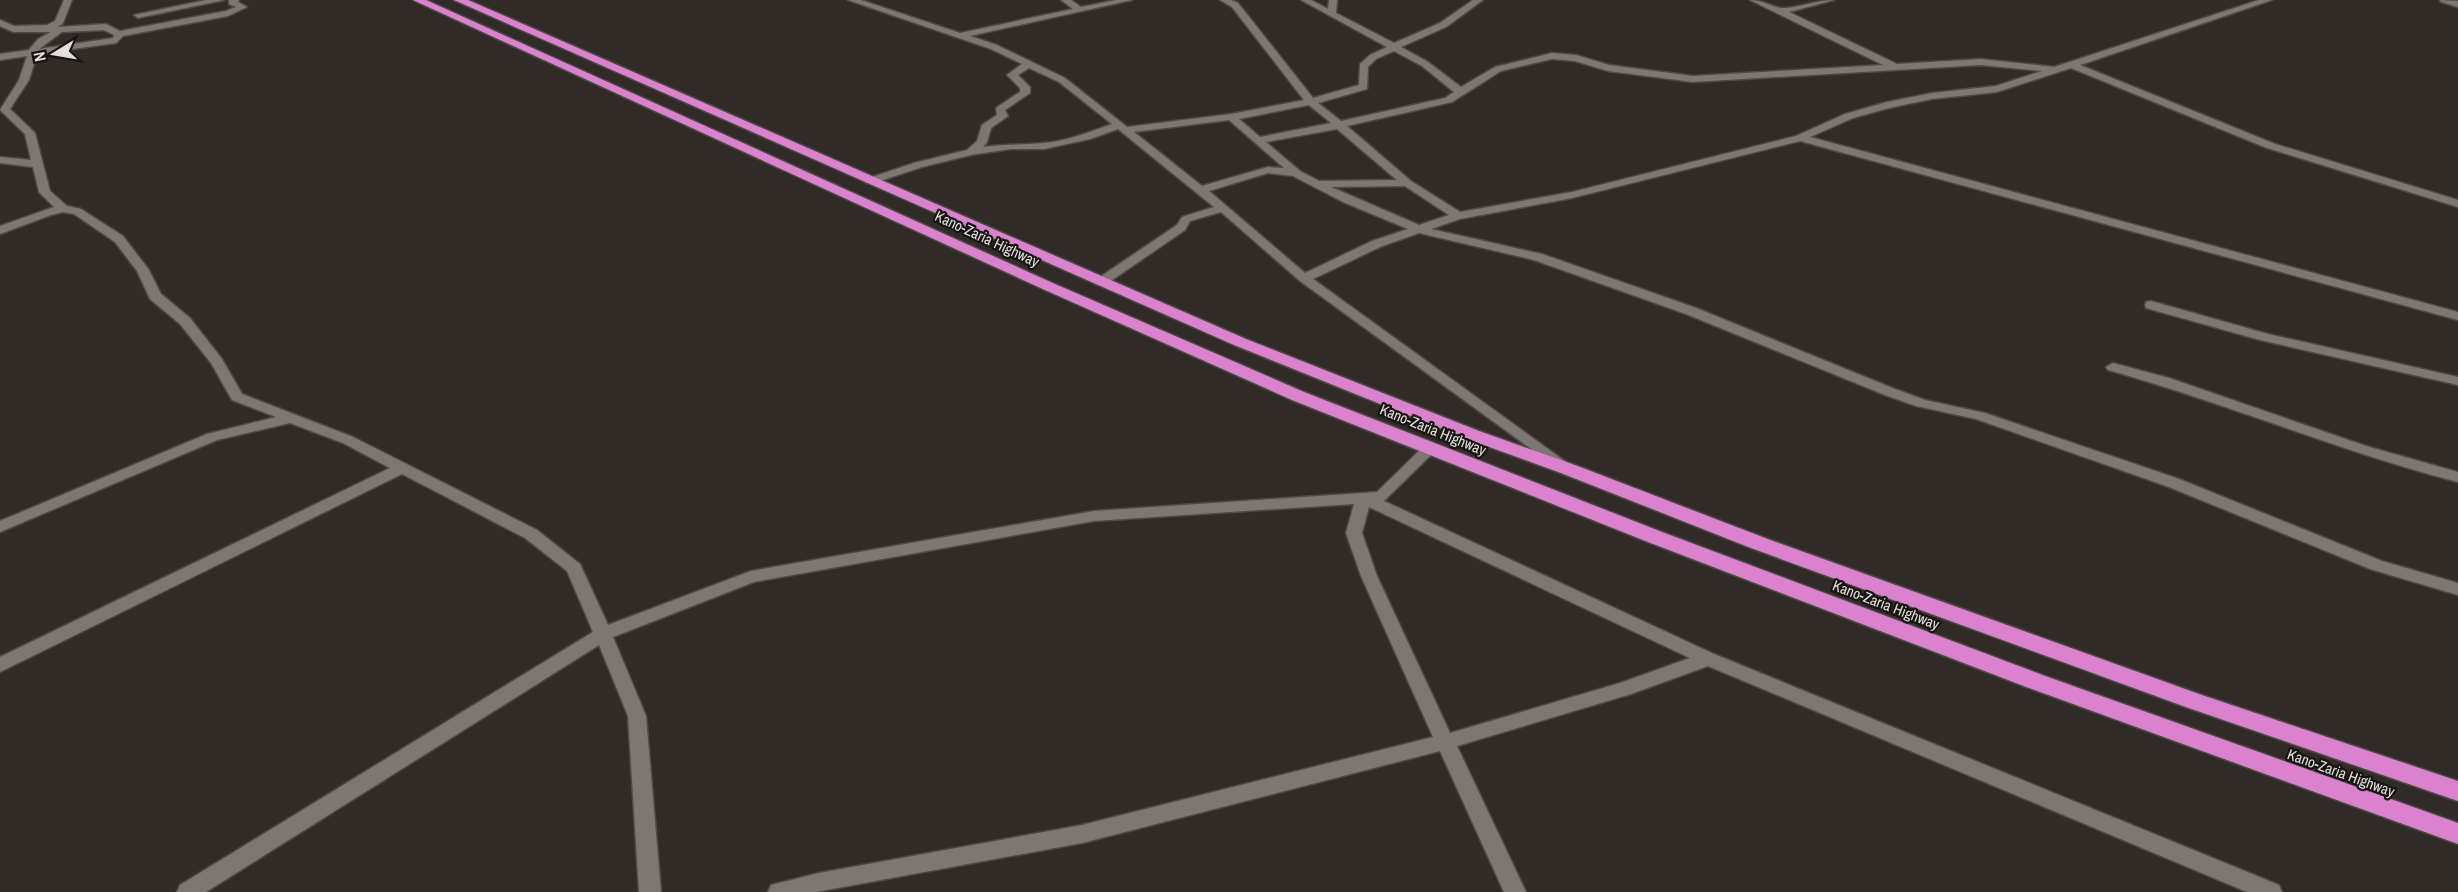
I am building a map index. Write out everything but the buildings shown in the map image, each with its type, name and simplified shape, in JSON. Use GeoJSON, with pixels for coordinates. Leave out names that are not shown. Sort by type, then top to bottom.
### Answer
{"type":"FeatureCollection","features":[{"type":"Feature","properties":{"kind":"highway","name":"Kano-Zaria Highway"},"geometry":{"type":"LineString","coordinates":[[418,0],[1050,287],[1298,396],[1666,542],[2037,682],[2458,834]]}},
{"type":"Feature","properties":{"kind":"highway","name":"Kano-Zaria Highway"},"geometry":{"type":"LineString","coordinates":[[459,0],[1240,342],[1451,426],[1780,551],[2191,700],[2458,791]]}},
{"type":"Feature","properties":{"kind":"street"},"geometry":{"type":"LineString","coordinates":[[53,29],[68,0]]}},
{"type":"Feature","properties":{"kind":"street"},"geometry":{"type":"LineString","coordinates":[[138,15],[220,0]]}},
{"type":"Feature","properties":{"kind":"street"},"geometry":{"type":"LineString","coordinates":[[0,23],[13,29],[106,27],[119,34],[228,13],[243,7],[232,2],[235,0]]}},
{"type":"Feature","properties":{"kind":"street"},"geometry":{"type":"LineString","coordinates":[[1065,0],[1080,10]]}},
{"type":"Feature","properties":{"kind":"street"},"geometry":{"type":"LineString","coordinates":[[960,36],[1128,0]]}},
{"type":"Feature","properties":{"kind":"street"},"geometry":{"type":"LineString","coordinates":[[1224,0],[1235,5],[1311,102],[1407,183],[1458,216]]}},
{"type":"Feature","properties":{"kind":"street"},"geometry":{"type":"LineString","coordinates":[[1305,0],[1418,59],[1461,92]]}},
{"type":"Feature","properties":{"kind":"street"},"geometry":{"type":"LineString","coordinates":[[1332,15],[1333,0]]}},
{"type":"Feature","properties":{"kind":"street"},"geometry":{"type":"LineString","coordinates":[[870,181],[918,165],[970,152],[1011,146],[1044,146],[1123,128],[1232,117],[1311,102],[1364,87],[1363,66],[1373,57],[1443,25],[1479,0]]}},
{"type":"Feature","properties":{"kind":"street"},"geometry":{"type":"LineString","coordinates":[[1754,0],[1781,11],[1897,69]]}},
{"type":"Feature","properties":{"kind":"street"},"geometry":{"type":"LineString","coordinates":[[1781,11],[1830,0]]}},
{"type":"Feature","properties":{"kind":"street"},"geometry":{"type":"LineString","coordinates":[[1304,278],[1365,249],[1458,216],[1582,193],[1800,138],[1849,116],[1887,105],[1932,96],[1997,89],[2027,81],[2070,64],[2268,0]]}},
{"type":"Feature","properties":{"kind":"street"},"geometry":{"type":"LineString","coordinates":[[2444,0],[2458,4]]}},
{"type":"Feature","properties":{"kind":"street"},"geometry":{"type":"LineString","coordinates":[[861,1],[994,47],[1062,80],[1201,190],[1304,278],[1568,469]]}},
{"type":"Feature","properties":{"kind":"street"},"geometry":{"type":"LineString","coordinates":[[53,29],[58,32],[41,41],[33,52],[24,80],[5,110],[30,133],[45,192],[63,209]]}},
{"type":"Feature","properties":{"kind":"street"},"geometry":{"type":"LineString","coordinates":[[0,57],[116,40],[119,34]]}},
{"type":"Feature","properties":{"kind":"street"},"geometry":{"type":"LineString","coordinates":[[1259,140],[1339,126],[1448,100],[1497,69],[1552,56],[1576,58],[1608,68],[1693,79],[1897,69],[1980,62],[2053,70]]}},
{"type":"Feature","properties":{"kind":"street"},"geometry":{"type":"LineString","coordinates":[[970,152],[982,142],[986,127],[1003,116],[1000,110],[1025,93],[1025,87],[1012,75],[1029,64]]}},
{"type":"Feature","properties":{"kind":"street"},"geometry":{"type":"LineString","coordinates":[[2070,64],[2271,146],[2458,204]]}},
{"type":"Feature","properties":{"kind":"street"},"geometry":{"type":"LineString","coordinates":[[1232,117],[1296,173],[1347,200],[1420,230],[1538,257],[1594,276],[1691,310],[1890,392],[1921,403],[1980,416],[2175,483],[2376,566],[2458,589]]}},
{"type":"Feature","properties":{"kind":"street"},"geometry":{"type":"LineString","coordinates":[[1800,138],[2458,316]]}},
{"type":"Feature","properties":{"kind":"street"},"geometry":{"type":"LineString","coordinates":[[0,160],[38,164]]}},
{"type":"Feature","properties":{"kind":"street"},"geometry":{"type":"LineString","coordinates":[[1201,190],[1268,170],[1296,173]]}},
{"type":"Feature","properties":{"kind":"street"},"geometry":{"type":"LineString","coordinates":[[1317,184],[1407,183]]}},
{"type":"Feature","properties":{"kind":"street"},"geometry":{"type":"LineString","coordinates":[[1101,282],[1152,244],[1181,227],[1186,219],[1223,208]]}},
{"type":"Feature","properties":{"kind":"street"},"geometry":{"type":"LineString","coordinates":[[0,230],[63,209],[76,211],[119,239],[142,270],[155,296],[185,321],[217,362],[237,397],[348,440],[531,534],[574,568],[637,716],[650,892]]}},
{"type":"Feature","properties":{"kind":"street"},"geometry":{"type":"LineString","coordinates":[[2151,305],[2265,338],[2458,381]]}},
{"type":"Feature","properties":{"kind":"street"},"geometry":{"type":"LineString","coordinates":[[2112,367],[2164,381],[2361,449],[2458,477]]}},
{"type":"Feature","properties":{"kind":"street"},"geometry":{"type":"LineString","coordinates":[[0,527],[212,437],[292,418]]}},
{"type":"Feature","properties":{"kind":"street"},"geometry":{"type":"LineString","coordinates":[[188,892],[603,634],[751,577],[1094,516],[1381,496],[1430,448]]}},
{"type":"Feature","properties":{"kind":"street"},"geometry":{"type":"LineString","coordinates":[[0,665],[402,468]]}},
{"type":"Feature","properties":{"kind":"street"},"geometry":{"type":"LineString","coordinates":[[1363,498],[1708,659],[2271,892]]}},
{"type":"Feature","properties":{"kind":"street"},"geometry":{"type":"LineString","coordinates":[[1363,498],[1354,533],[1369,576],[1515,892]]}},
{"type":"Feature","properties":{"kind":"street"},"geometry":{"type":"LineString","coordinates":[[779,892],[819,882],[1082,834],[1445,742],[1624,689],[1708,659]]}}]}
